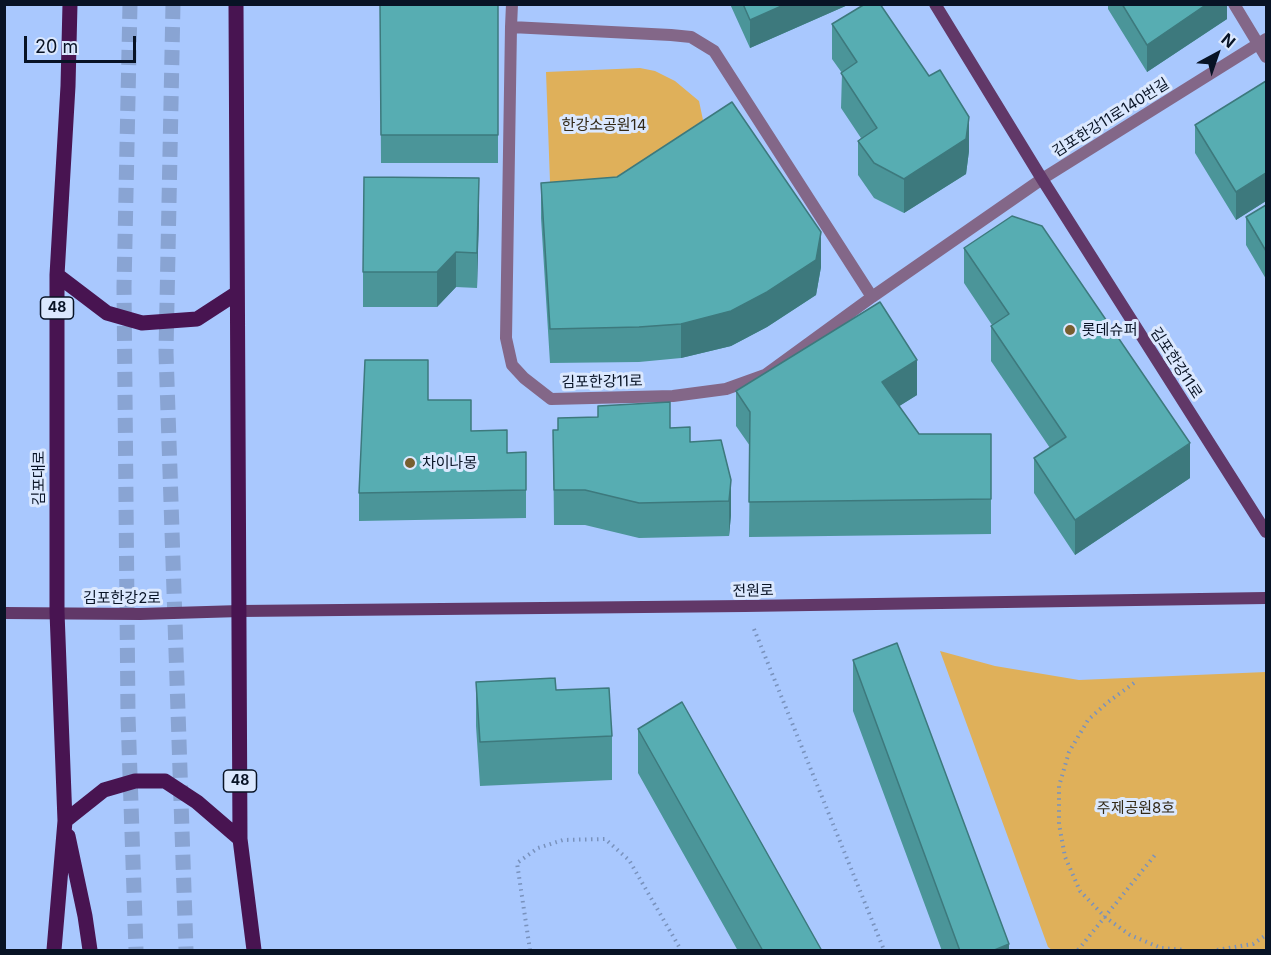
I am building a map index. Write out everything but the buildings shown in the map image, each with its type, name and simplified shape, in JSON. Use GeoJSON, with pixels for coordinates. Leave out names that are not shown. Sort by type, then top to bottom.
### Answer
{"type":"FeatureCollection","features":[{"type":"Feature","properties":{"kind":"main road","name":"김포대로"},"geometry":{"type":"LineString","coordinates":[[54,951],[65,821],[57,612],[57,275],[68,86],[70,4]]}},
{"type":"Feature","properties":{"kind":"main road","name":"48"},"geometry":{"type":"LineString","coordinates":[[236,4],[240,839],[254,951]]}},
{"type":"Feature","properties":{"kind":"main road"},"geometry":{"type":"LineString","coordinates":[[57,275],[107,313],[142,323],[196,319],[237,293]]}},
{"type":"Feature","properties":{"kind":"main road"},"geometry":{"type":"LineString","coordinates":[[90,951],[65,821],[104,790],[135,781],[165,781],[197,802],[240,839]]}},
{"type":"Feature","properties":{"kind":"street","name":"김포한강11로"},"geometry":{"type":"LineString","coordinates":[[512,4],[506,338],[512,364],[524,378],[551,399],[673,396],[726,389],[765,375],[872,297],[1042,180]]}},
{"type":"Feature","properties":{"kind":"street","name":"김포한강11로"},"geometry":{"type":"LineString","coordinates":[[935,4],[1042,180],[1266,532]]}},
{"type":"Feature","properties":{"kind":"street"},"geometry":{"type":"LineString","coordinates":[[1234,4],[1262,42],[1266,57]]}},
{"type":"Feature","properties":{"kind":"street"},"geometry":{"type":"LineString","coordinates":[[510,27],[671,34],[691,37],[714,51],[872,297]]}},
{"type":"Feature","properties":{"kind":"street","name":"김포한강11로140번길"},"geometry":{"type":"LineString","coordinates":[[1042,180],[1262,42]]}},
{"type":"Feature","properties":{"kind":"street","name":"전원로"},"geometry":{"type":"LineString","coordinates":[[240,611],[1266,598]]}},
{"type":"Feature","properties":{"kind":"street","name":"김포한강2로"},"geometry":{"type":"LineString","coordinates":[[4,613],[140,614],[240,611]]}},
{"type":"Feature","properties":{"kind":"path"},"geometry":{"type":"LineString","coordinates":[[745,606],[884,951]]}},
{"type":"Feature","properties":{"kind":"path"},"geometry":{"type":"LineString","coordinates":[[1134,683],[1107,702],[1089,720],[1070,752],[1059,786],[1059,824],[1065,857],[1080,891],[1105,917],[1130,935],[1161,948],[1185,951]]}},
{"type":"Feature","properties":{"kind":"path"},"geometry":{"type":"LineString","coordinates":[[530,951],[517,863],[538,848],[563,840],[605,839],[628,860],[681,951]]}},
{"type":"Feature","properties":{"kind":"path"},"geometry":{"type":"LineString","coordinates":[[1078,951],[1155,855]]}},
{"type":"Feature","properties":{"kind":"path"},"geometry":{"type":"LineString","coordinates":[[1217,951],[1253,944],[1266,935]]}},
{"type":"Feature","properties":{"kind":"green space","name":"한강소공원14"},"geometry":{"type":"Polygon","coordinates":[[[640,68],[655,71],[675,81],[699,101],[703,120],[624,181],[550,182],[546,72],[640,68]]]}},
{"type":"Feature","properties":{"kind":"green space","name":"주제공원8호"},"geometry":{"type":"Polygon","coordinates":[[[940,651],[995,666],[1079,680],[1266,672],[1266,950],[1052,950],[1048,947],[940,651]]]}},
{"type":"Feature","properties":{"kind":"tunnel"},"geometry":{"type":"LineString","coordinates":[[130,4],[124,287],[128,716],[136,950]]}},
{"type":"Feature","properties":{"kind":"tunnel"},"geometry":{"type":"LineString","coordinates":[[173,4],[166,352],[186,950]]}},
{"type":"Feature","properties":{"kind":"place","name":"롯데슈퍼"},"geometry":{"type":"Point","coordinates":[1070,330]}},
{"type":"Feature","properties":{"kind":"place","name":"차이나몽"},"geometry":{"type":"Point","coordinates":[410,463]}}]}
